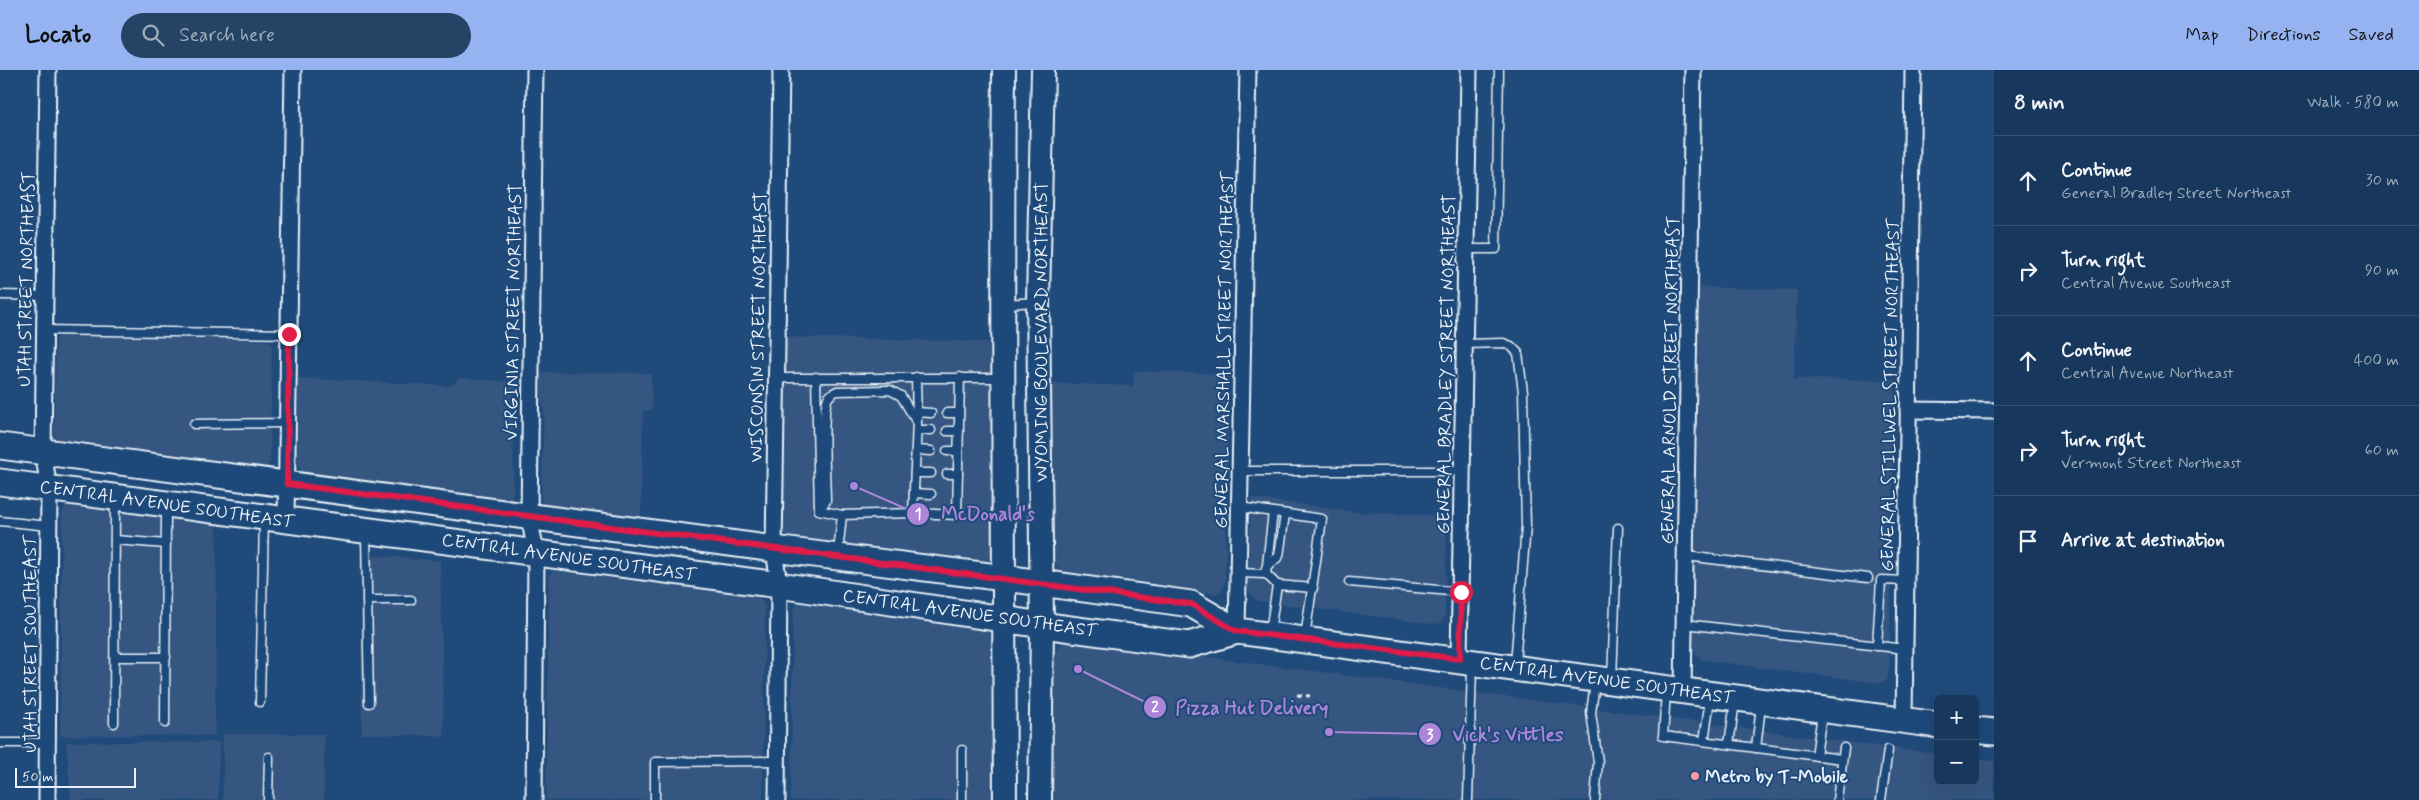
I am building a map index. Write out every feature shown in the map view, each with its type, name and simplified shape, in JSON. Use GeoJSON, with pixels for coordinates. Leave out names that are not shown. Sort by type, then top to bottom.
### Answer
{"type":"FeatureCollection","features":[{"type":"Feature","properties":{"kind":"main road","name":"WYOMING BOULEVARD NORTHEAST"},"geometry":{"type":"LineString","coordinates":[[1004,70],[1002,304],[1005,800]]}},
{"type":"Feature","properties":{"kind":"main road"},"geometry":{"type":"LineString","coordinates":[[1028,70],[1030,95],[1043,110]]}},
{"type":"Feature","properties":{"kind":"main road","name":"WYOMING BOULEVARD NORTHEAST"},"geometry":{"type":"LineString","coordinates":[[1040,800],[1042,625],[1038,302],[1043,70]]}},
{"type":"Feature","properties":{"kind":"main road"},"geometry":{"type":"LineString","coordinates":[[0,446],[1191,604],[1236,631]]}},
{"type":"Feature","properties":{"kind":"main road","name":"CENTRAL AVENUE SOUTHEAST"},"geometry":{"type":"LineString","coordinates":[[0,482],[779,585],[1189,645],[1236,631],[1466,660],[1934,724]]}},
{"type":"Feature","properties":{"kind":"main road"},"geometry":{"type":"LineString","coordinates":[[1979,730],[1994,732]]}},
{"type":"Feature","properties":{"kind":"street","name":"UTAH STREET NORTHEAST"},"geometry":{"type":"LineString","coordinates":[[48,70],[42,452],[49,488]]}},
{"type":"Feature","properties":{"kind":"street"},"geometry":{"type":"LineString","coordinates":[[275,518],[287,484],[292,70]]}},
{"type":"Feature","properties":{"kind":"street","name":"VIRGINIA STREET NORTHEAST"},"geometry":{"type":"LineString","coordinates":[[534,800],[536,553],[529,516],[535,70]]}},
{"type":"Feature","properties":{"kind":"street","name":"WISCONSIN STREET NORTHEAST"},"geometry":{"type":"LineString","coordinates":[[777,800],[779,585],[774,549],[781,70]]}},
{"type":"Feature","properties":{"kind":"street","name":"GENERAL MARSHALL STREET NORTHEAST"},"geometry":{"type":"LineString","coordinates":[[1236,631],[1248,70]]}},
{"type":"Feature","properties":{"kind":"street","name":"GENERAL BRADLEY STREET NORTHEAST"},"geometry":{"type":"LineString","coordinates":[[1466,660],[1461,592],[1469,70]]}},
{"type":"Feature","properties":{"kind":"street","name":"GENERAL ARNOLD STREET NORTHEAST"},"geometry":{"type":"LineString","coordinates":[[1675,689],[1684,624],[1694,70]]}},
{"type":"Feature","properties":{"kind":"street","name":"GENERAL STILLWEL STREET NORTHEAST"},"geometry":{"type":"LineString","coordinates":[[1904,720],[1913,70]]}},
{"type":"Feature","properties":{"kind":"street"},"geometry":{"type":"LineString","coordinates":[[1908,410],[1994,411]]}},
{"type":"Feature","properties":{"kind":"street","name":"UTAH STREET SOUTHEAST"},"geometry":{"type":"LineString","coordinates":[[48,800],[49,488]]}},
{"type":"Feature","properties":{"kind":"lane"},"geometry":{"type":"LineString","coordinates":[[1466,249],[1496,249],[1499,70]]}},
{"type":"Feature","properties":{"kind":"lane"},"geometry":{"type":"LineString","coordinates":[[0,295],[45,296]]}},
{"type":"Feature","properties":{"kind":"lane"},"geometry":{"type":"LineString","coordinates":[[1002,304],[1038,302]]}},
{"type":"Feature","properties":{"kind":"lane"},"geometry":{"type":"LineString","coordinates":[[44,330],[289,334]]}},
{"type":"Feature","properties":{"kind":"lane"},"geometry":{"type":"LineString","coordinates":[[1465,344],[1503,344],[1511,346],[1518,354],[1523,392],[1526,526],[1514,667]]}},
{"type":"Feature","properties":{"kind":"lane"},"geometry":{"type":"LineString","coordinates":[[816,377],[819,510]]}},
{"type":"Feature","properties":{"kind":"lane"},"geometry":{"type":"LineString","coordinates":[[913,513],[917,426],[916,377]]}},
{"type":"Feature","properties":{"kind":"lane"},"geometry":{"type":"LineString","coordinates":[[819,510],[842,515],[913,513],[957,515],[960,377]]}},
{"type":"Feature","properties":{"kind":"lane"},"geometry":{"type":"LineString","coordinates":[[776,378],[1003,378]]}},
{"type":"Feature","properties":{"kind":"lane"},"geometry":{"type":"LineString","coordinates":[[819,510],[826,501],[825,423],[827,400],[830,395],[837,391],[890,390],[901,396],[917,426],[931,430]]}},
{"type":"Feature","properties":{"kind":"lane"},"geometry":{"type":"LineString","coordinates":[[917,412],[931,413]]}},
{"type":"Feature","properties":{"kind":"lane"},"geometry":{"type":"LineString","coordinates":[[947,413],[959,413]]}},
{"type":"Feature","properties":{"kind":"lane"},"geometry":{"type":"LineString","coordinates":[[194,424],[288,423]]}},
{"type":"Feature","properties":{"kind":"lane"},"geometry":{"type":"LineString","coordinates":[[947,431],[959,431]]}},
{"type":"Feature","properties":{"kind":"lane"},"geometry":{"type":"LineString","coordinates":[[916,450],[931,451]]}},
{"type":"Feature","properties":{"kind":"lane"},"geometry":{"type":"LineString","coordinates":[[947,451],[958,451]]}},
{"type":"Feature","properties":{"kind":"lane"},"geometry":{"type":"LineString","coordinates":[[1239,471],[1463,471]]}},
{"type":"Feature","properties":{"kind":"lane"},"geometry":{"type":"LineString","coordinates":[[915,473],[931,474]]}},
{"type":"Feature","properties":{"kind":"lane"},"geometry":{"type":"LineString","coordinates":[[947,474],[958,474]]}},
{"type":"Feature","properties":{"kind":"lane"},"geometry":{"type":"LineString","coordinates":[[914,493],[931,494]]}},
{"type":"Feature","properties":{"kind":"lane"},"geometry":{"type":"LineString","coordinates":[[947,494],[958,494]]}},
{"type":"Feature","properties":{"kind":"lane"},"geometry":{"type":"LineString","coordinates":[[114,723],[115,497]]}},
{"type":"Feature","properties":{"kind":"lane"},"geometry":{"type":"LineString","coordinates":[[166,504],[166,723]]}},
{"type":"Feature","properties":{"kind":"lane"},"geometry":{"type":"LineString","coordinates":[[1239,506],[1322,520],[1314,588],[1304,640]]}},
{"type":"Feature","properties":{"kind":"lane"},"geometry":{"type":"LineString","coordinates":[[1269,636],[1277,585],[1266,571],[1274,512]]}},
{"type":"Feature","properties":{"kind":"lane"},"geometry":{"type":"LineString","coordinates":[[1238,573],[1266,571],[1279,556],[1284,514]]}},
{"type":"Feature","properties":{"kind":"lane"},"geometry":{"type":"LineString","coordinates":[[837,557],[842,515]]}},
{"type":"Feature","properties":{"kind":"lane"},"geometry":{"type":"LineString","coordinates":[[260,702],[275,518]]}},
{"type":"Feature","properties":{"kind":"lane"},"geometry":{"type":"LineString","coordinates":[[0,521],[49,526]]}},
{"type":"Feature","properties":{"kind":"lane"},"geometry":{"type":"LineString","coordinates":[[1595,800],[1598,762],[1591,713],[1604,679],[1618,528]]}},
{"type":"Feature","properties":{"kind":"lane"},"geometry":{"type":"LineString","coordinates":[[366,530],[369,703]]}},
{"type":"Feature","properties":{"kind":"lane"},"geometry":{"type":"LineString","coordinates":[[115,540],[166,544]]}},
{"type":"Feature","properties":{"kind":"lane"},"geometry":{"type":"LineString","coordinates":[[1686,556],[1868,578]]}},
{"type":"Feature","properties":{"kind":"lane"},"geometry":{"type":"LineString","coordinates":[[1877,646],[1881,580],[1906,581]]}},
{"type":"Feature","properties":{"kind":"lane"},"geometry":{"type":"LineString","coordinates":[[1349,582],[1461,592]]}},
{"type":"Feature","properties":{"kind":"lane"},"geometry":{"type":"LineString","coordinates":[[1277,585],[1314,588]]}},
{"type":"Feature","properties":{"kind":"lane"},"geometry":{"type":"LineString","coordinates":[[367,600],[411,600]]}},
{"type":"Feature","properties":{"kind":"lane"},"geometry":{"type":"LineString","coordinates":[[1684,624],[1906,649]]}},
{"type":"Feature","properties":{"kind":"lane"},"geometry":{"type":"LineString","coordinates":[[115,657],[166,657]]}},
{"type":"Feature","properties":{"kind":"lane"},"geometry":{"type":"LineString","coordinates":[[1466,660],[1468,800]]}},
{"type":"Feature","properties":{"kind":"lane"},"geometry":{"type":"LineString","coordinates":[[1675,689],[1662,736],[1842,759]]}},
{"type":"Feature","properties":{"kind":"lane"},"geometry":{"type":"LineString","coordinates":[[1704,741],[1710,694]]}},
{"type":"Feature","properties":{"kind":"lane"},"geometry":{"type":"LineString","coordinates":[[1729,744],[1736,698]]}},
{"type":"Feature","properties":{"kind":"lane"},"geometry":{"type":"LineString","coordinates":[[1756,748],[1761,701]]}},
{"type":"Feature","properties":{"kind":"lane"},"geometry":{"type":"LineString","coordinates":[[1816,756],[1823,709]]}},
{"type":"Feature","properties":{"kind":"lane"},"geometry":{"type":"LineString","coordinates":[[0,744],[48,743]]}},
{"type":"Feature","properties":{"kind":"lane"},"geometry":{"type":"LineString","coordinates":[[1837,800],[1844,748]]}},
{"type":"Feature","properties":{"kind":"lane"},"geometry":{"type":"LineString","coordinates":[[962,750],[962,800]]}},
{"type":"Feature","properties":{"kind":"lane"},"geometry":{"type":"LineString","coordinates":[[1881,800],[1888,750]]}},
{"type":"Feature","properties":{"kind":"lane"},"geometry":{"type":"LineString","coordinates":[[268,800],[269,757]]}},
{"type":"Feature","properties":{"kind":"lane"},"geometry":{"type":"LineString","coordinates":[[655,800],[655,762],[778,761]]}},
{"type":"Feature","properties":{"kind":"path"},"geometry":{"type":"LineString","coordinates":[[1297,695],[1310,696]]}},
{"type":"Feature","properties":{"kind":"shaded area"},"geometry":{"type":"Polygon","coordinates":[[[1700,287],[1797,290],[1794,379],[1896,380],[1889,670],[1887,680],[1880,683],[1703,660],[1696,655],[1693,644],[1700,287]]]}},
{"type":"Feature","properties":{"kind":"shaded area"},"geometry":{"type":"Polygon","coordinates":[[[62,335],[266,340],[272,343],[270,462],[265,469],[54,441],[56,339],[62,335]]]}},
{"type":"Feature","properties":{"kind":"shaded area"},"geometry":{"type":"Polygon","coordinates":[[[785,337],[990,342],[993,548],[989,560],[981,563],[786,538],[783,530],[785,337]]]}},
{"type":"Feature","properties":{"kind":"shaded area"},"geometry":{"type":"Polygon","coordinates":[[[1135,371],[1229,374],[1225,582],[1223,590],[1217,594],[1068,575],[1054,563],[1050,383],[1133,386],[1135,371]]]}},
{"type":"Feature","properties":{"kind":"shaded area"},"geometry":{"type":"Polygon","coordinates":[[[540,372],[651,373],[652,410],[643,411],[641,521],[543,506],[541,500],[544,410],[541,398],[540,372]]]}},
{"type":"Feature","properties":{"kind":"shaded area"},"geometry":{"type":"Polygon","coordinates":[[[298,378],[451,386],[459,378],[517,382],[514,398],[513,493],[510,502],[301,474],[298,465],[298,378]]]}},
{"type":"Feature","properties":{"kind":"shaded area"},"geometry":{"type":"Polygon","coordinates":[[[1251,498],[1355,512],[1447,516],[1445,616],[1441,623],[1432,624],[1258,601],[1250,594],[1248,586],[1251,498]]]}},
{"type":"Feature","properties":{"kind":"shaded area"},"geometry":{"type":"Polygon","coordinates":[[[66,505],[217,525],[215,735],[60,736],[62,514],[66,505]]]}},
{"type":"Feature","properties":{"kind":"shaded area"},"geometry":{"type":"Polygon","coordinates":[[[360,554],[440,561],[444,736],[362,734],[360,554]]]}},
{"type":"Feature","properties":{"kind":"shaded area"},"geometry":{"type":"Polygon","coordinates":[[[552,571],[755,596],[761,600],[765,606],[763,800],[546,800],[549,578],[552,571]]]}},
{"type":"Feature","properties":{"kind":"shaded area"},"geometry":{"type":"Polygon","coordinates":[[[797,603],[982,627],[989,630],[991,638],[992,800],[791,800],[793,610],[797,603]]]}},
{"type":"Feature","properties":{"kind":"shaded area"},"geometry":{"type":"Polygon","coordinates":[[[1071,639],[1934,753],[1934,785],[1979,785],[1979,759],[1994,761],[1994,800],[1050,800],[1051,692],[1056,650],[1063,641],[1071,639]]]}},
{"type":"Feature","properties":{"kind":"shaded area"},"geometry":{"type":"Polygon","coordinates":[[[223,734],[324,734],[324,800],[223,800],[223,734]]]}},
{"type":"Feature","properties":{"kind":"shaded area"},"geometry":{"type":"Polygon","coordinates":[[[66,742],[219,742],[218,800],[71,800],[66,742]]]}},
{"type":"Feature","properties":{"kind":"place","name":"McDonald's"},"geometry":{"type":"Point","coordinates":[854,486]}},
{"type":"Feature","properties":{"kind":"place","name":"Pizza Hut Delivery"},"geometry":{"type":"Point","coordinates":[1078,669]}},
{"type":"Feature","properties":{"kind":"place","name":"Vick's Vittles"},"geometry":{"type":"Point","coordinates":[1329,732]}},
{"type":"Feature","properties":{"kind":"place","name":"Metro by T-Mobile"},"geometry":{"type":"Point","coordinates":[1695,776]}},
{"type":"Feature","properties":{"kind":"route"},"geometry":{"type":"LineString","coordinates":[[289,334],[287,484],[1191,604],[1236,631],[1460,659],[1461,592]]}}]}
